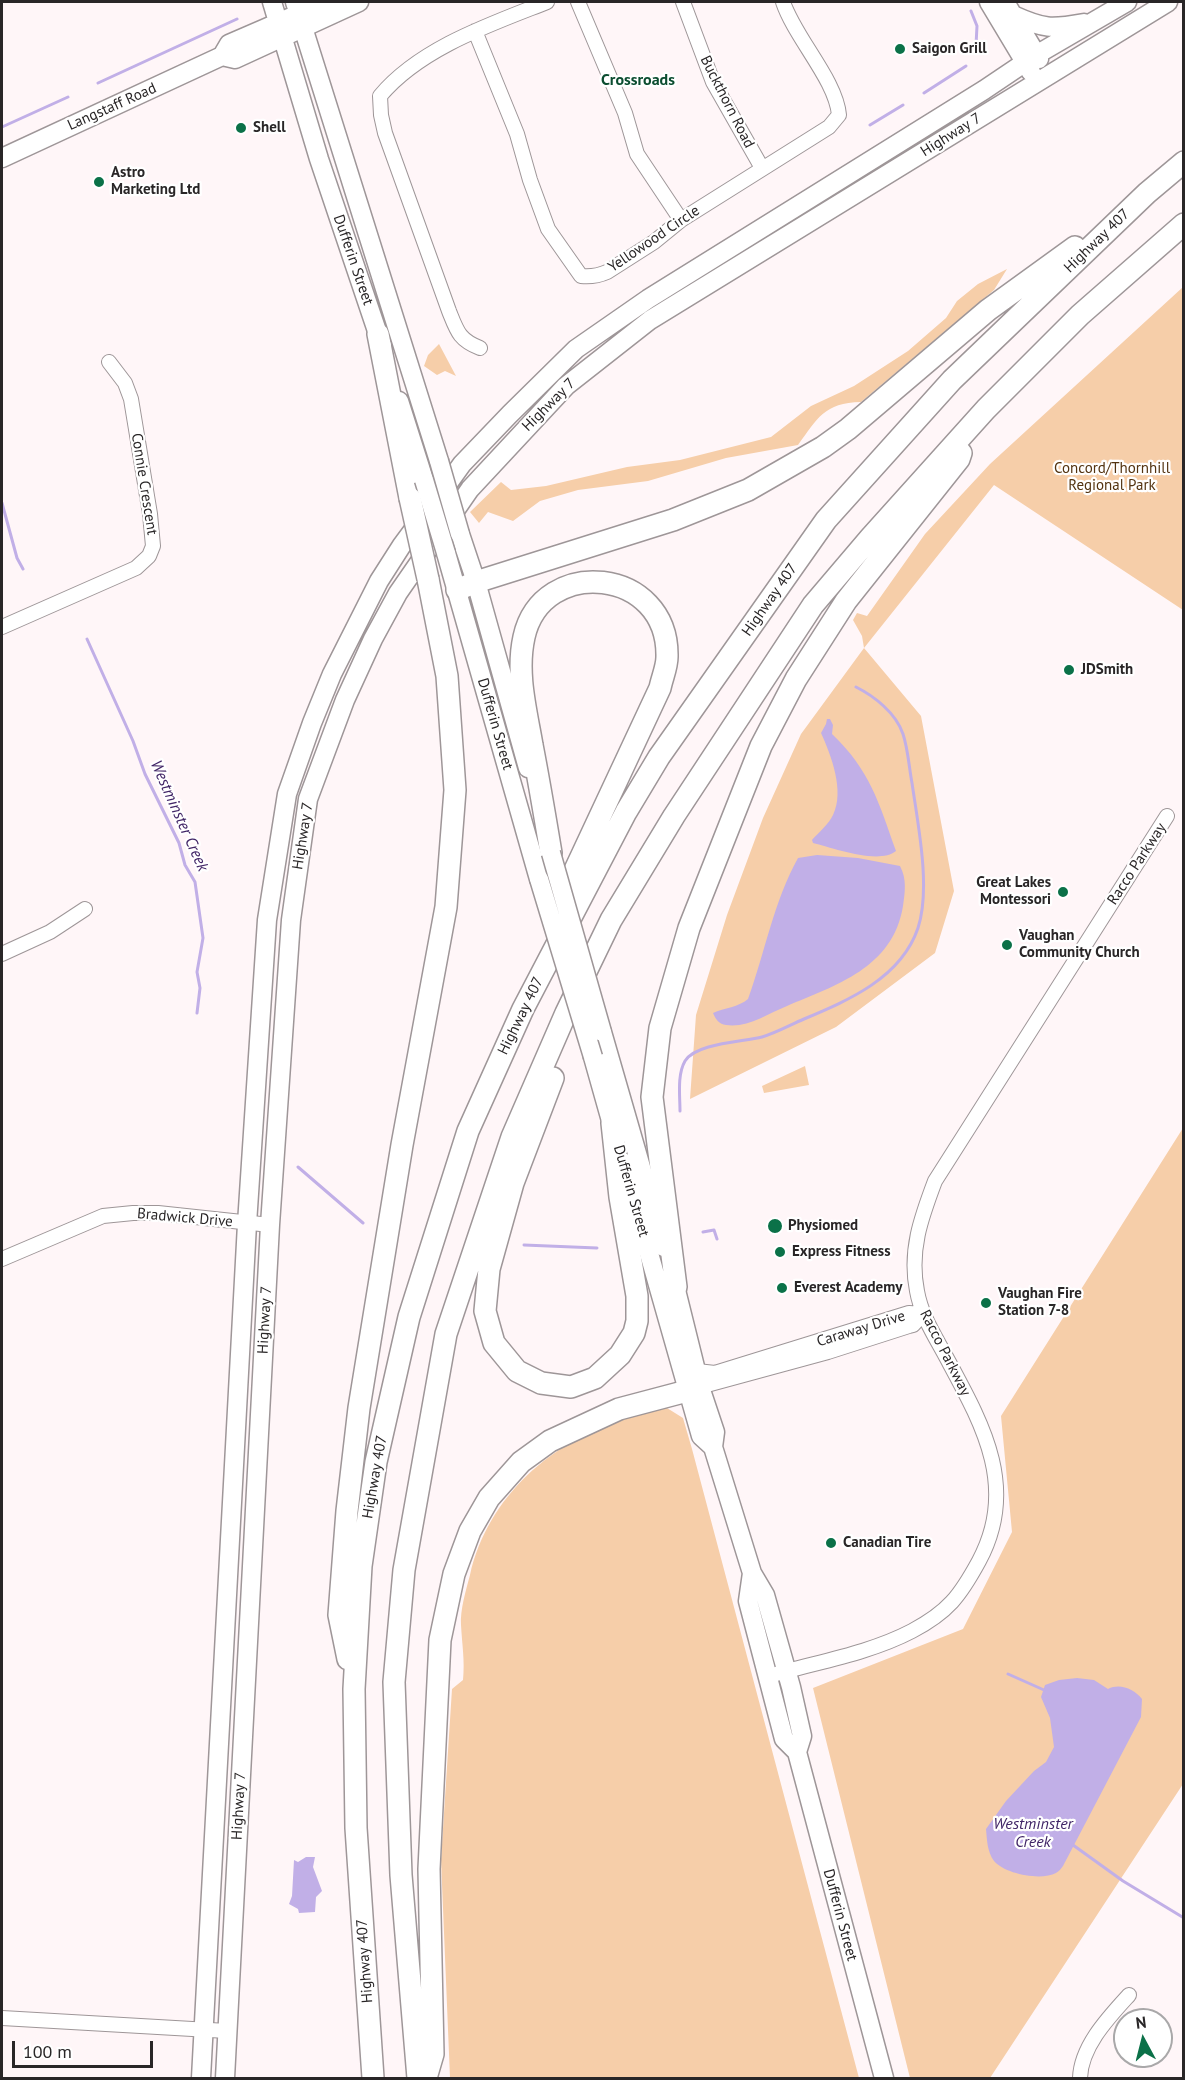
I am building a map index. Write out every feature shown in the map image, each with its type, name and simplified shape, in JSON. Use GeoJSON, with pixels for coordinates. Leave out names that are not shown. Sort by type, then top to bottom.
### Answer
{"type":"FeatureCollection","features":[{"type":"Feature","properties":{"kind":"highway","name":"Highway 407"},"geometry":{"type":"LineString","coordinates":[[373,2079],[356,1828],[354,1689],[361,1566],[376,1462],[409,1317],[468,1131],[523,1009],[626,812],[659,757],[826,520],[952,380],[1148,193],[1184,162]]}},
{"type":"Feature","properties":{"kind":"highway"},"geometry":{"type":"LineString","coordinates":[[467,586],[673,520],[748,490],[823,447],[848,429],[988,310],[1148,193]]}},
{"type":"Feature","properties":{"kind":"highway"},"geometry":{"type":"LineString","coordinates":[[418,2079],[401,1875],[394,1682],[404,1570],[446,1334],[512,1137],[566,1013],[611,920],[674,816],[813,605],[970,427],[1080,315],[1184,224]]}},
{"type":"Feature","properties":{"kind":"highway"},"geometry":{"type":"LineString","coordinates":[[354,1689],[339,1615],[358,1408],[402,1145],[446,907],[455,790],[447,676],[378,334]]}},
{"type":"Feature","properties":{"kind":"highway"},"geometry":{"type":"LineString","coordinates":[[676,1287],[652,1097],[660,1028],[689,928],[760,746],[796,679],[846,602],[959,459],[970,427]]}},
{"type":"Feature","properties":{"kind":"highway"},"geometry":{"type":"LineString","coordinates":[[544,969],[574,872],[660,688],[667,658],[665,632],[650,604],[635,592],[616,584],[585,582],[560,588],[538,606],[525,633],[521,654],[524,697],[551,854]]}},
{"type":"Feature","properties":{"kind":"highway"},"geometry":{"type":"LineString","coordinates":[[566,1013],[562,1054],[513,1183],[489,1269],[485,1311],[494,1342],[517,1371],[541,1383],[571,1387],[595,1378],[620,1355],[634,1332],[637,1321],[637,1296],[620,1197],[612,1123]]}},
{"type":"Feature","properties":{"kind":"highway"},"geometry":{"type":"LineString","coordinates":[[426,2079],[433,2054],[429,1869],[440,1640],[454,1574],[470,1531],[489,1498],[521,1462],[550,1441],[619,1409],[695,1383]]}},
{"type":"Feature","properties":{"kind":"main road","name":"Dufferin Street"},"geometry":{"type":"LineString","coordinates":[[272,2],[319,159],[378,334],[446,554],[467,586],[551,854],[676,1287],[695,1383],[701,1436],[713,1447],[752,1573],[748,1601],[777,1673],[784,1739],[797,1752],[884,2079]]}},
{"type":"Feature","properties":{"kind":"main road","name":"Langstaff Road"},"geometry":{"type":"LineString","coordinates":[[2,158],[222,56],[235,59],[298,14],[326,2]]}},
{"type":"Feature","properties":{"kind":"main road","name":"Langstaff Road"},"geometry":{"type":"LineString","coordinates":[[298,14],[358,2]]}},
{"type":"Feature","properties":{"kind":"main road"},"geometry":{"type":"LineString","coordinates":[[988,2],[1044,79]]}},
{"type":"Feature","properties":{"kind":"main road","name":"Highway 7"},"geometry":{"type":"LineString","coordinates":[[201,2079],[247,1224],[267,920],[287,794],[332,674],[379,581],[402,545],[462,465],[576,349],[648,299],[1031,59],[1127,2]]}},
{"type":"Feature","properties":{"kind":"main road","name":"Highway 7"},"geometry":{"type":"LineString","coordinates":[[225,2079],[270,1225],[291,920],[308,799],[345,700],[398,592],[470,489],[566,386],[650,320],[1168,2]]}},
{"type":"Feature","properties":{"kind":"main road"},"geometry":{"type":"LineString","coordinates":[[1009,8],[1031,59]]}},
{"type":"Feature","properties":{"kind":"main road"},"geometry":{"type":"LineString","coordinates":[[1009,8],[1037,25],[1056,28],[1100,19]]}},
{"type":"Feature","properties":{"kind":"main road","name":"Dufferin Street"},"geometry":{"type":"LineString","coordinates":[[298,14],[460,534],[467,586],[539,879],[612,1123],[695,1383]]}},
{"type":"Feature","properties":{"kind":"street"},"geometry":{"type":"LineString","coordinates":[[480,348],[467,343],[457,330],[386,133],[380,96],[405,73],[439,50],[475,31],[547,2]]}},
{"type":"Feature","properties":{"kind":"street"},"geometry":{"type":"LineString","coordinates":[[578,2],[625,113],[638,154],[681,220]]}},
{"type":"Feature","properties":{"kind":"street","name":"Buckthorn Road"},"geometry":{"type":"LineString","coordinates":[[683,2],[713,82],[762,168]]}},
{"type":"Feature","properties":{"kind":"street","name":"Yellowood Circle"},"geometry":{"type":"LineString","coordinates":[[475,31],[517,134],[530,180],[548,229],[581,276],[599,275],[654,242],[681,220],[829,127],[839,115],[836,98],[793,25],[783,2]]}},
{"type":"Feature","properties":{"kind":"street","name":"Connie Crescent"},"geometry":{"type":"LineString","coordinates":[[2,627],[136,568],[149,556],[153,546],[131,399],[125,383],[109,362]]}},
{"type":"Feature","properties":{"kind":"street","name":"Racco Parkway"},"geometry":{"type":"LineString","coordinates":[[777,1673],[863,1650],[911,1631],[949,1607],[964,1590],[986,1549],[995,1514],[996,1476],[988,1441],[975,1411],[923,1314],[914,1274],[919,1223],[935,1181],[1167,816]]}},
{"type":"Feature","properties":{"kind":"street"},"geometry":{"type":"LineString","coordinates":[[2,954],[50,932],[85,909]]}},
{"type":"Feature","properties":{"kind":"street","name":"Bradwick Drive"},"geometry":{"type":"LineString","coordinates":[[2,1259],[103,1216],[158,1213],[270,1225]]}},
{"type":"Feature","properties":{"kind":"street","name":"Caraway Drive"},"geometry":{"type":"LineString","coordinates":[[695,1383],[828,1352],[913,1325],[923,1314]]}},
{"type":"Feature","properties":{"kind":"street"},"geometry":{"type":"LineString","coordinates":[[1080,2079],[1080,2066],[1103,2024],[1130,1995]]}},
{"type":"Feature","properties":{"kind":"street"},"geometry":{"type":"LineString","coordinates":[[2,2018],[227,2031]]}},
{"type":"Feature","properties":{"kind":"green space"},"geometry":{"type":"Polygon","coordinates":[[[1007,269],[994,290],[861,402],[838,405],[830,409],[817,420],[798,445],[726,458],[648,481],[578,490],[540,501],[513,521],[488,512],[479,523],[470,512],[501,482],[511,490],[546,486],[627,467],[680,460],[771,437],[811,406],[854,386],[908,351],[946,318],[957,301],[978,284],[1007,269]]]}},
{"type":"Feature","properties":{"kind":"green space","name":"Concord/Thornhill Regional Park"},"geometry":{"type":"Polygon","coordinates":[[[1183,287],[1183,610],[994,485],[864,648],[862,636],[853,620],[857,613],[867,616],[925,534],[990,464],[1183,287]]]}},
{"type":"Feature","properties":{"kind":"green space"},"geometry":{"type":"Polygon","coordinates":[[[439,344],[456,376],[445,371],[437,375],[424,366],[428,355],[439,344]]]}},
{"type":"Feature","properties":{"kind":"green space"},"geometry":{"type":"Polygon","coordinates":[[[864,648],[921,716],[954,891],[935,953],[836,1027],[690,1099],[696,1015],[727,915],[763,818],[801,734],[864,648]]]}},
{"type":"Feature","properties":{"kind":"green space"},"geometry":{"type":"Polygon","coordinates":[[[805,1066],[809,1085],[764,1093],[762,1086],[805,1066]]]}},
{"type":"Feature","properties":{"kind":"green space"},"geometry":{"type":"Polygon","coordinates":[[[1183,1128],[1183,1784],[990,2078],[910,2078],[813,1688],[963,1629],[1012,1532],[1001,1416],[1183,1128]]]}},
{"type":"Feature","properties":{"kind":"green space"},"geometry":{"type":"Polygon","coordinates":[[[667,1408],[683,1418],[692,1449],[859,2078],[450,2078],[441,1860],[452,1689],[463,1680],[461,1613],[479,1547],[492,1520],[508,1497],[549,1457],[599,1428],[657,1409],[667,1408]]]}},
{"type":"Feature","properties":{"kind":"water"},"geometry":{"type":"Polygon","coordinates":[[[827,719],[830,719],[833,725],[832,734],[856,761],[872,788],[896,851],[888,855],[868,856],[813,843],[812,840],[833,815],[838,795],[832,762],[821,733],[827,719]]]}},
{"type":"Feature","properties":{"kind":"water"},"geometry":{"type":"Polygon","coordinates":[[[817,855],[858,858],[900,866],[905,881],[903,906],[897,927],[888,945],[860,971],[824,990],[750,1022],[734,1025],[721,1024],[713,1013],[736,1006],[748,999],[782,892],[798,858],[817,855]]]}},
{"type":"Feature","properties":{"kind":"water","name":"Westminster Creek"},"geometry":{"type":"Polygon","coordinates":[[[1077,1678],[1094,1680],[1108,1689],[1122,1687],[1135,1692],[1142,1699],[1141,1717],[1061,1868],[1056,1873],[1042,1876],[1014,1873],[994,1861],[989,1850],[986,1829],[1006,1801],[1034,1771],[1046,1762],[1054,1747],[1050,1718],[1041,1697],[1045,1685],[1059,1680],[1077,1678]]]}},
{"type":"Feature","properties":{"kind":"water"},"geometry":{"type":"Polygon","coordinates":[[[306,1857],[315,1857],[313,1867],[322,1891],[316,1897],[315,1912],[299,1913],[298,1909],[289,1904],[292,1896],[294,1860],[298,1862],[306,1857]]]}},
{"type":"Feature","properties":{"kind":"waterway"},"geometry":{"type":"LineString","coordinates":[[971,11],[977,26],[976,45]]}},
{"type":"Feature","properties":{"kind":"waterway"},"geometry":{"type":"LineString","coordinates":[[98,83],[237,19]]}},
{"type":"Feature","properties":{"kind":"waterway"},"geometry":{"type":"LineString","coordinates":[[924,93],[966,66]]}},
{"type":"Feature","properties":{"kind":"waterway"},"geometry":{"type":"LineString","coordinates":[[2,127],[68,97]]}},
{"type":"Feature","properties":{"kind":"waterway"},"geometry":{"type":"LineString","coordinates":[[870,125],[903,105]]}},
{"type":"Feature","properties":{"kind":"waterway","name":"Westminster Creek"},"geometry":{"type":"LineString","coordinates":[[2,503],[17,558],[23,569]]}},
{"type":"Feature","properties":{"kind":"waterway","name":"Westminster Creek"},"geometry":{"type":"LineString","coordinates":[[87,639],[133,741],[145,774],[179,843],[185,865],[195,882],[203,938],[197,972],[200,988],[197,1013]]}},
{"type":"Feature","properties":{"kind":"waterway"},"geometry":{"type":"LineString","coordinates":[[680,1111],[679,1086],[682,1067],[691,1055],[699,1050],[720,1044],[767,1035],[855,995],[872,985],[899,961],[918,928],[922,912],[922,856],[905,740],[900,726],[890,712],[877,700],[856,687]]}},
{"type":"Feature","properties":{"kind":"waterway","name":"Westminster Creek"},"geometry":{"type":"LineString","coordinates":[[298,1167],[363,1223]]}},
{"type":"Feature","properties":{"kind":"waterway","name":"Westminster Creek"},"geometry":{"type":"LineString","coordinates":[[703,1232],[714,1230],[717,1239]]}},
{"type":"Feature","properties":{"kind":"waterway","name":"Westminster Creek"},"geometry":{"type":"LineString","coordinates":[[524,1245],[597,1248]]}},
{"type":"Feature","properties":{"kind":"waterway","name":"Westminster Creek"},"geometry":{"type":"LineString","coordinates":[[1008,1674],[1044,1690]]}},
{"type":"Feature","properties":{"kind":"waterway","name":"Westminster Creek"},"geometry":{"type":"LineString","coordinates":[[1073,1845],[1123,1881],[1184,1918]]}},
{"type":"Feature","properties":{"kind":"place","name":"Saigon Grill"},"geometry":{"type":"Point","coordinates":[900,49]}},
{"type":"Feature","properties":{"kind":"place","name":"Shell"},"geometry":{"type":"Point","coordinates":[241,128]}},
{"type":"Feature","properties":{"kind":"place","name":"Astro Marketing Ltd"},"geometry":{"type":"Point","coordinates":[99,182]}},
{"type":"Feature","properties":{"kind":"place","name":"JDSmith"},"geometry":{"type":"Point","coordinates":[1069,670]}},
{"type":"Feature","properties":{"kind":"place","name":"Great Lakes Montessori"},"geometry":{"type":"Point","coordinates":[1063,892]}},
{"type":"Feature","properties":{"kind":"place","name":"Vaughan Community Church"},"geometry":{"type":"Point","coordinates":[1007,945]}},
{"type":"Feature","properties":{"kind":"place","name":"Physiomed"},"geometry":{"type":"Point","coordinates":[775,1226]}},
{"type":"Feature","properties":{"kind":"place","name":"Express Fitness"},"geometry":{"type":"Point","coordinates":[780,1252]}},
{"type":"Feature","properties":{"kind":"place","name":"Everest Academy"},"geometry":{"type":"Point","coordinates":[782,1288]}},
{"type":"Feature","properties":{"kind":"place","name":"Vaughan Fire Station 7-8"},"geometry":{"type":"Point","coordinates":[986,1303]}},
{"type":"Feature","properties":{"kind":"place","name":"Canadian Tire"},"geometry":{"type":"Point","coordinates":[831,1543]}},
{"type":"Feature","properties":{"kind":"district","name":"Crossroads"},"geometry":{"type":"Point","coordinates":[638,80]}}]}
